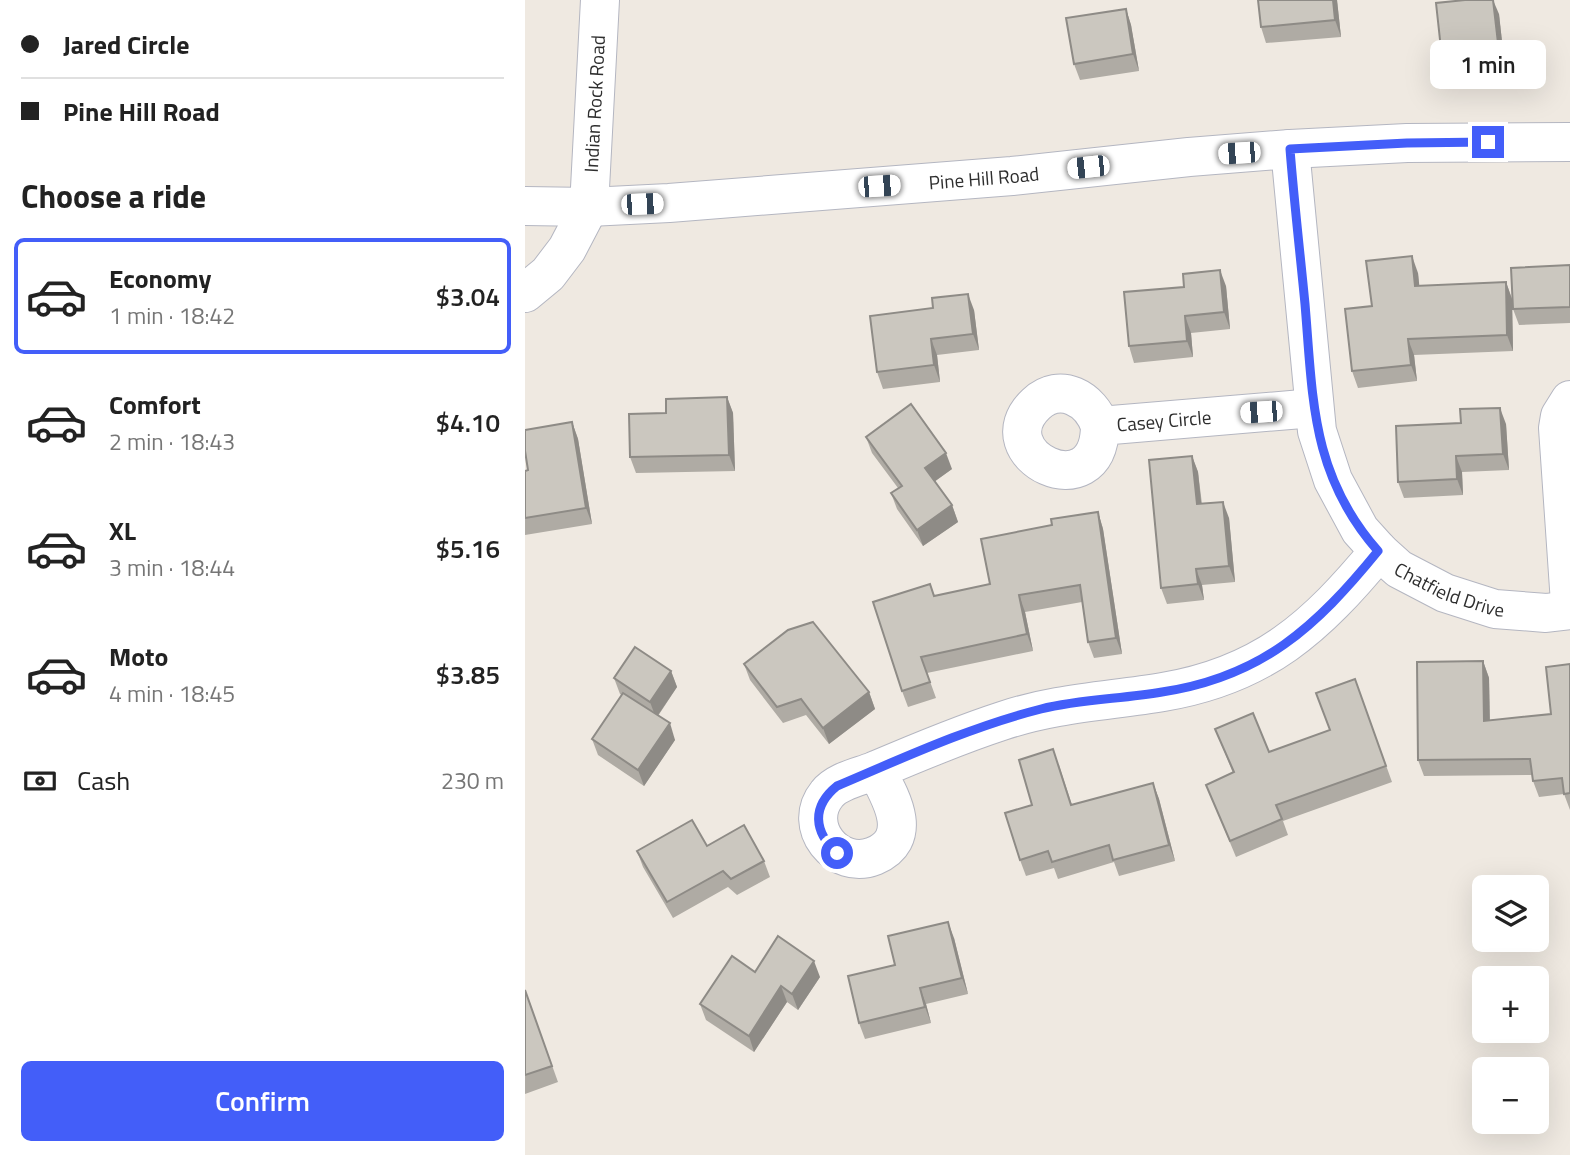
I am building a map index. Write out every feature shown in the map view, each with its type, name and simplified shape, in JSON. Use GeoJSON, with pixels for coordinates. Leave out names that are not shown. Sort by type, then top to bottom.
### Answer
{"type":"FeatureCollection","features":[{"type":"Feature","properties":{"kind":"street","name":"Indian Rock Road"},"geometry":{"type":"LineString","coordinates":[[589,207],[600,0]]}},
{"type":"Feature","properties":{"kind":"street","name":"Pine Hill Road"},"geometry":{"type":"LineString","coordinates":[[525,206],[589,207],[669,203],[1012,176],[1189,156],[1290,149],[1407,143],[1570,142]]}},
{"type":"Feature","properties":{"kind":"street","name":"Chatfield Drive"},"geometry":{"type":"LineString","coordinates":[[1290,149],[1317,431],[1333,480],[1360,530],[1378,551],[1399,569],[1445,593],[1469,602],[1521,612],[1570,610]]}},
{"type":"Feature","properties":{"kind":"street"},"geometry":{"type":"LineString","coordinates":[[525,293],[548,274],[567,249],[589,207]]}},
{"type":"Feature","properties":{"kind":"street"},"geometry":{"type":"LineString","coordinates":[[1570,400],[1560,415],[1558,428],[1566,470],[1570,603]]}},
{"type":"Feature","properties":{"kind":"street","name":"Casey Circle"},"geometry":{"type":"LineString","coordinates":[[1100,426],[1314,408]]}},
{"type":"Feature","properties":{"kind":"street"},"geometry":{"type":"LineString","coordinates":[[876,770],[958,736],[1042,709],[1208,684],[1249,666],[1286,645],[1346,590],[1378,551]]}},
{"type":"Feature","properties":{"kind":"building"},"geometry":{"type":"Polygon","coordinates":[[[1258,0],[1333,0],[1335,20],[1261,27],[1258,0]]]}},
{"type":"Feature","properties":{"kind":"building"},"geometry":{"type":"Polygon","coordinates":[[[1493,0],[1498,43],[1441,49],[1436,3],[1493,0]]]}},
{"type":"Feature","properties":{"kind":"building"},"geometry":{"type":"Polygon","coordinates":[[[1126,9],[1133,54],[1074,64],[1066,18],[1126,9]]]}},
{"type":"Feature","properties":{"kind":"building"},"geometry":{"type":"Polygon","coordinates":[[[1412,256],[1415,286],[1506,282],[1507,335],[1408,339],[1411,365],[1352,371],[1345,309],[1372,306],[1366,261],[1412,256]]]}},
{"type":"Feature","properties":{"kind":"building"},"geometry":{"type":"Polygon","coordinates":[[[1570,265],[1570,307],[1513,309],[1511,268],[1570,265]]]}},
{"type":"Feature","properties":{"kind":"building"},"geometry":{"type":"Polygon","coordinates":[[[1220,270],[1224,312],[1185,316],[1187,341],[1129,346],[1124,292],[1184,287],[1183,274],[1220,270]]]}},
{"type":"Feature","properties":{"kind":"building"},"geometry":{"type":"Polygon","coordinates":[[[968,294],[973,334],[931,339],[934,365],[877,372],[870,316],[933,308],[932,298],[968,294]]]}},
{"type":"Feature","properties":{"kind":"building"},"geometry":{"type":"Polygon","coordinates":[[[727,397],[729,455],[630,457],[629,414],[666,413],[666,399],[727,397]]]}},
{"type":"Feature","properties":{"kind":"building"},"geometry":{"type":"Polygon","coordinates":[[[911,404],[946,453],[925,468],[952,505],[917,530],[891,493],[902,486],[866,437],[911,404]]]}},
{"type":"Feature","properties":{"kind":"building"},"geometry":{"type":"Polygon","coordinates":[[[1500,408],[1503,454],[1456,456],[1457,479],[1398,482],[1396,426],[1461,423],[1460,409],[1500,408]]]}},
{"type":"Feature","properties":{"kind":"building"},"geometry":{"type":"Polygon","coordinates":[[[572,422],[586,508],[525,518],[525,471],[528,470],[525,430],[572,422]]]}},
{"type":"Feature","properties":{"kind":"building"},"geometry":{"type":"Polygon","coordinates":[[[1192,456],[1197,504],[1223,502],[1229,566],[1196,569],[1198,584],[1161,588],[1149,460],[1192,456]]]}},
{"type":"Feature","properties":{"kind":"building"},"geometry":{"type":"Polygon","coordinates":[[[1098,512],[1116,638],[1088,642],[1080,585],[1019,595],[1027,634],[921,657],[930,682],[902,691],[873,602],[930,584],[934,596],[990,584],[981,539],[1052,525],[1051,519],[1098,512]]]}},
{"type":"Feature","properties":{"kind":"building"},"geometry":{"type":"Polygon","coordinates":[[[813,622],[869,692],[823,728],[801,699],[777,707],[744,664],[788,630],[813,622]]]}},
{"type":"Feature","properties":{"kind":"building"},"geometry":{"type":"Polygon","coordinates":[[[635,647],[671,671],[650,702],[614,678],[635,647]]]}},
{"type":"Feature","properties":{"kind":"building"},"geometry":{"type":"Polygon","coordinates":[[[1483,661],[1484,721],[1551,714],[1546,667],[1570,664],[1570,793],[1564,794],[1562,778],[1533,781],[1530,759],[1418,760],[1417,662],[1483,661]]]}},
{"type":"Feature","properties":{"kind":"building"},"geometry":{"type":"Polygon","coordinates":[[[1355,679],[1386,766],[1276,805],[1282,819],[1230,841],[1206,785],[1234,772],[1215,729],[1253,713],[1269,752],[1330,730],[1316,693],[1355,679]]]}},
{"type":"Feature","properties":{"kind":"building"},"geometry":{"type":"Polygon","coordinates":[[[623,693],[670,723],[638,770],[592,739],[623,693]]]}},
{"type":"Feature","properties":{"kind":"building"},"geometry":{"type":"Polygon","coordinates":[[[1053,749],[1071,805],[1153,783],[1169,845],[1113,860],[1109,845],[1052,862],[1048,851],[1020,860],[1005,813],[1032,805],[1019,760],[1053,749]]]}},
{"type":"Feature","properties":{"kind":"building"},"geometry":{"type":"Polygon","coordinates":[[[692,820],[707,846],[744,825],[764,861],[731,879],[723,871],[667,902],[637,851],[692,820]]]}},
{"type":"Feature","properties":{"kind":"building"},"geometry":{"type":"Polygon","coordinates":[[[948,922],[962,978],[920,988],[925,1007],[859,1023],[848,976],[895,965],[888,936],[948,922]]]}},
{"type":"Feature","properties":{"kind":"building"},"geometry":{"type":"Polygon","coordinates":[[[778,936],[814,961],[792,994],[781,986],[749,1036],[700,1004],[732,956],[755,972],[778,936]]]}},
{"type":"Feature","properties":{"kind":"building"},"geometry":{"type":"Polygon","coordinates":[[[525,990],[552,1066],[525,1075],[525,990]]]}},
{"type":"Feature","properties":{"kind":"route"},"geometry":{"type":"LineString","coordinates":[[837,853],[827,844],[820,832],[818,818],[827,794],[837,786],[947,741],[1042,709],[1208,684],[1249,666],[1286,645],[1346,590],[1378,551],[1360,530],[1346,506],[1333,480],[1317,431],[1290,149],[1488,142]]}}]}
